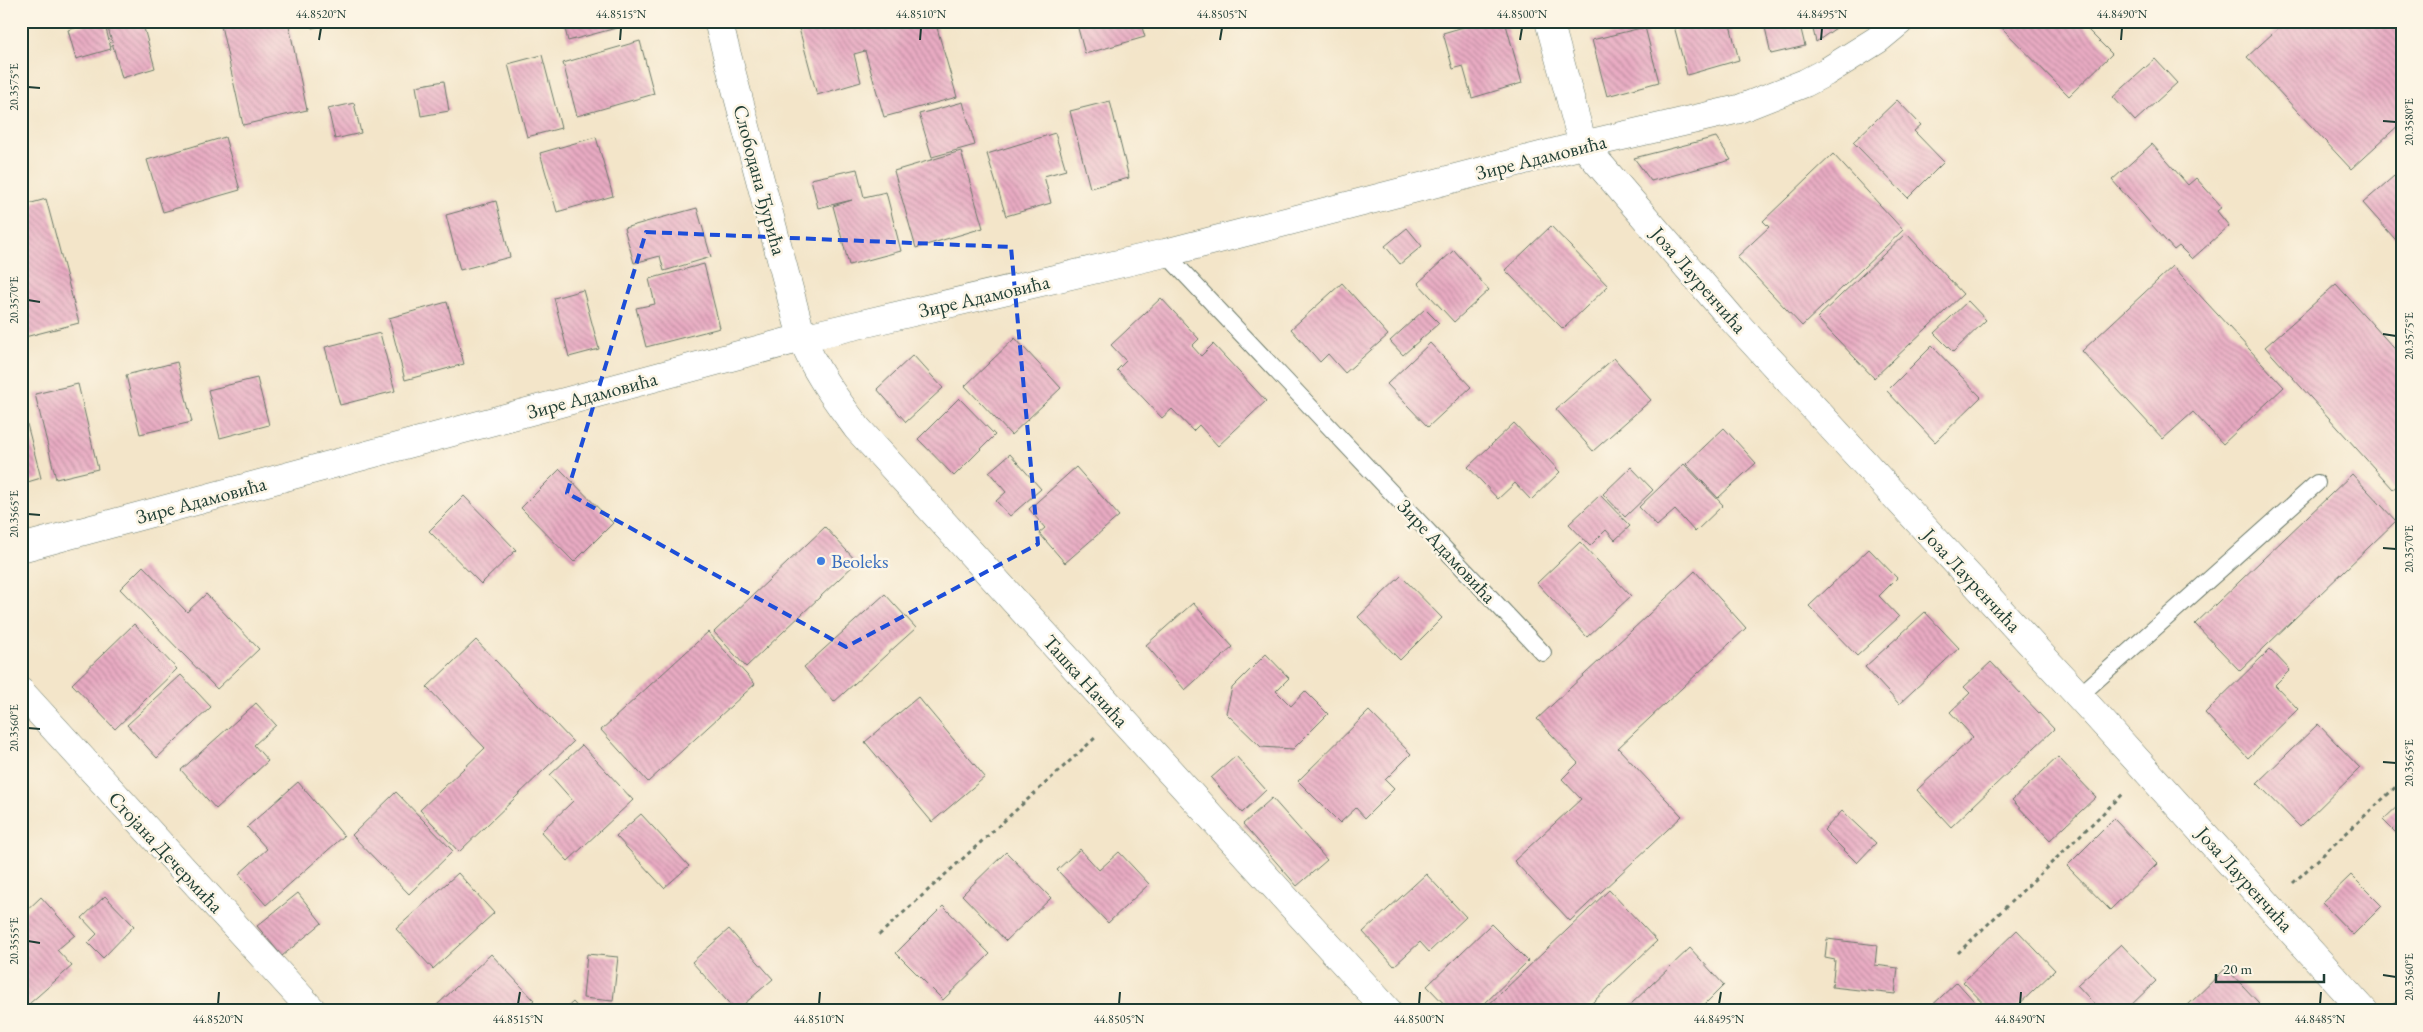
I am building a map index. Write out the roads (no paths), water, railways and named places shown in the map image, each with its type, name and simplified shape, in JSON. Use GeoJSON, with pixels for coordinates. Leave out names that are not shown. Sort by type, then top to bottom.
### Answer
{"type":"FeatureCollection","features":[{"type":"Feature","properties":{"kind":"street","name":"Слободана Ђурића"},"geometry":{"type":"LineString","coordinates":[[718,21],[802,338]]}},
{"type":"Feature","properties":{"kind":"street"},"geometry":{"type":"LineString","coordinates":[[1549,21],[1583,145]]}},
{"type":"Feature","properties":{"kind":"street","name":"Зире Адамовића"},"geometry":{"type":"LineString","coordinates":[[21,548],[802,338],[1165,254],[1583,145],[1739,109],[1805,83],[1849,59],[1900,21]]}},
{"type":"Feature","properties":{"kind":"street","name":"Јоза Лауренчића"},"geometry":{"type":"LineString","coordinates":[[1583,145],[1732,319],[2079,696],[2364,1011]]}},
{"type":"Feature","properties":{"kind":"street","name":"Ташка Начића"},"geometry":{"type":"LineString","coordinates":[[802,338],[812,362],[857,428],[1388,1011]]}},
{"type":"Feature","properties":{"kind":"street","name":"Стојана Дечермића"},"geometry":{"type":"LineString","coordinates":[[21,692],[312,1011]]}},
{"type":"Feature","properties":{"kind":"lane","name":"Зире Адамовића"},"geometry":{"type":"LineString","coordinates":[[1165,254],[1543,653]]}},
{"type":"Feature","properties":{"kind":"lane"},"geometry":{"type":"LineString","coordinates":[[2079,696],[2317,483]]}},
{"type":"Feature","properties":{"kind":"place","name":"Beoleks"},"geometry":{"type":"Point","coordinates":[821,561]}}]}
